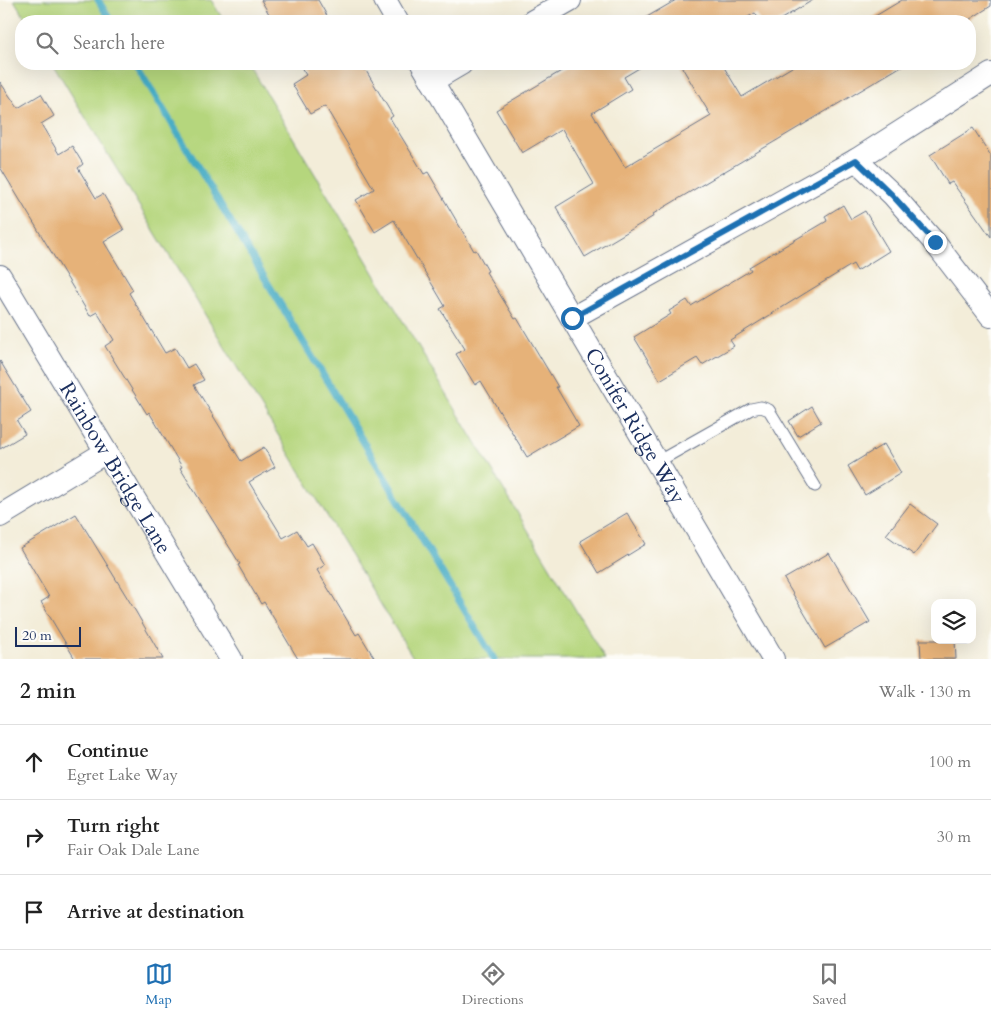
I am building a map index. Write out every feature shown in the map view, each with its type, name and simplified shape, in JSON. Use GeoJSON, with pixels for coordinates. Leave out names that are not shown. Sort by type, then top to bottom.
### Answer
{"type":"FeatureCollection","features":[{"type":"Feature","properties":{"kind":"street"},"geometry":{"type":"LineString","coordinates":[[385,0],[394,15]]}},
{"type":"Feature","properties":{"kind":"street"},"geometry":{"type":"LineString","coordinates":[[544,15],[570,0]]}},
{"type":"Feature","properties":{"kind":"street","name":"Conifer Ridge Way"},"geometry":{"type":"LineString","coordinates":[[427,72],[773,659]]}},
{"type":"Feature","properties":{"kind":"street"},"geometry":{"type":"LineString","coordinates":[[572,318],[856,160],[991,74]]}},
{"type":"Feature","properties":{"kind":"street"},"geometry":{"type":"LineString","coordinates":[[856,160],[892,195],[935,242],[991,316]]}},
{"type":"Feature","properties":{"kind":"street","name":"Rainbow Bridge Lane"},"geometry":{"type":"LineString","coordinates":[[0,276],[231,659]]}},
{"type":"Feature","properties":{"kind":"street"},"geometry":{"type":"LineString","coordinates":[[0,516],[106,452]]}},
{"type":"Feature","properties":{"kind":"lane"},"geometry":{"type":"LineString","coordinates":[[657,462],[751,409],[761,407],[769,410],[815,486]]}},
{"type":"Feature","properties":{"kind":"green space"},"geometry":{"type":"Polygon","coordinates":[[[14,0],[211,0],[220,15],[23,15],[14,0]]]}},
{"type":"Feature","properties":{"kind":"green space"},"geometry":{"type":"Polygon","coordinates":[[[57,70],[253,70],[605,659],[414,659],[57,70]]]}},
{"type":"Feature","properties":{"kind":"building"},"geometry":{"type":"Polygon","coordinates":[[[261,0],[318,0],[327,15],[270,15],[261,0]]]}},
{"type":"Feature","properties":{"kind":"building"},"geometry":{"type":"Polygon","coordinates":[[[676,0],[813,0],[788,15],[756,15],[755,13],[752,15],[650,15],[676,0]]]}},
{"type":"Feature","properties":{"kind":"building"},"geometry":{"type":"Polygon","coordinates":[[[902,0],[991,0],[991,6],[976,15],[877,15],[902,0]]]}},
{"type":"Feature","properties":{"kind":"building"},"geometry":{"type":"Polygon","coordinates":[[[303,70],[366,70],[393,116],[390,118],[424,174],[428,172],[474,251],[476,250],[488,271],[486,272],[515,319],[517,318],[579,426],[527,457],[481,381],[475,385],[456,354],[465,349],[440,309],[445,306],[394,220],[375,232],[356,200],[374,189],[325,106],[310,114],[292,84],[306,75],[303,70]]]}},
{"type":"Feature","properties":{"kind":"building"},"geometry":{"type":"Polygon","coordinates":[[[563,70],[636,70],[624,77],[631,89],[592,113],[625,167],[711,116],[684,70],[726,70],[742,97],[787,70],[895,70],[653,214],[654,216],[585,257],[556,207],[594,184],[562,129],[522,153],[496,110],[563,70]]]}},
{"type":"Feature","properties":{"kind":"building"},"geometry":{"type":"Polygon","coordinates":[[[0,82],[18,108],[41,94],[54,116],[41,124],[59,154],[72,146],[83,164],[78,168],[96,198],[103,194],[124,230],[104,242],[133,290],[129,293],[165,353],[175,348],[187,368],[194,364],[204,380],[194,385],[241,461],[264,447],[275,467],[249,482],[283,538],[297,530],[307,546],[312,543],[325,565],[317,570],[356,635],[359,633],[375,659],[298,659],[264,602],[261,604],[238,565],[240,564],[180,468],[182,467],[149,412],[147,414],[105,346],[114,340],[97,312],[90,316],[0,167],[0,82]]]}},
{"type":"Feature","properties":{"kind":"building"},"geometry":{"type":"Polygon","coordinates":[[[973,128],[991,156],[991,237],[952,182],[948,184],[930,155],[973,128]]]}},
{"type":"Feature","properties":{"kind":"building"},"geometry":{"type":"Polygon","coordinates":[[[843,205],[851,219],[865,211],[889,251],[857,271],[853,264],[807,292],[730,340],[734,346],[702,365],[697,358],[660,380],[634,337],[671,314],[669,311],[687,300],[691,306],[751,270],[749,267],[827,221],[825,216],[843,205]]]}},
{"type":"Feature","properties":{"kind":"building"},"geometry":{"type":"Polygon","coordinates":[[[0,361],[31,412],[17,421],[25,434],[0,449],[0,361]]]}},
{"type":"Feature","properties":{"kind":"building"},"geometry":{"type":"Polygon","coordinates":[[[812,406],[821,422],[798,436],[789,421],[812,406]]]}},
{"type":"Feature","properties":{"kind":"building"},"geometry":{"type":"Polygon","coordinates":[[[884,444],[901,473],[865,495],[848,466],[884,444]]]}},
{"type":"Feature","properties":{"kind":"building"},"geometry":{"type":"Polygon","coordinates":[[[910,504],[937,524],[914,555],[886,535],[910,504]]]}},
{"type":"Feature","properties":{"kind":"building"},"geometry":{"type":"Polygon","coordinates":[[[627,513],[646,544],[599,573],[580,541],[627,513]]]}},
{"type":"Feature","properties":{"kind":"building"},"geometry":{"type":"Polygon","coordinates":[[[76,514],[163,659],[75,659],[41,602],[49,597],[20,548],[76,514]]]}},
{"type":"Feature","properties":{"kind":"building"},"geometry":{"type":"Polygon","coordinates":[[[829,553],[870,622],[825,648],[784,579],[829,553]]]}},
{"type":"Feature","properties":{"kind":"building"},"geometry":{"type":"Polygon","coordinates":[[[920,640],[931,640],[931,644],[955,644],[956,659],[921,659],[920,640]]]}},
{"type":"Feature","properties":{"kind":"waterway"},"geometry":{"type":"LineString","coordinates":[[98,0],[107,15]]}},
{"type":"Feature","properties":{"kind":"waterway"},"geometry":{"type":"LineString","coordinates":[[140,70],[494,659]]}},
{"type":"Feature","properties":{"kind":"route"},"geometry":{"type":"LineString","coordinates":[[572,318],[856,160],[892,195],[935,242]]}}]}
